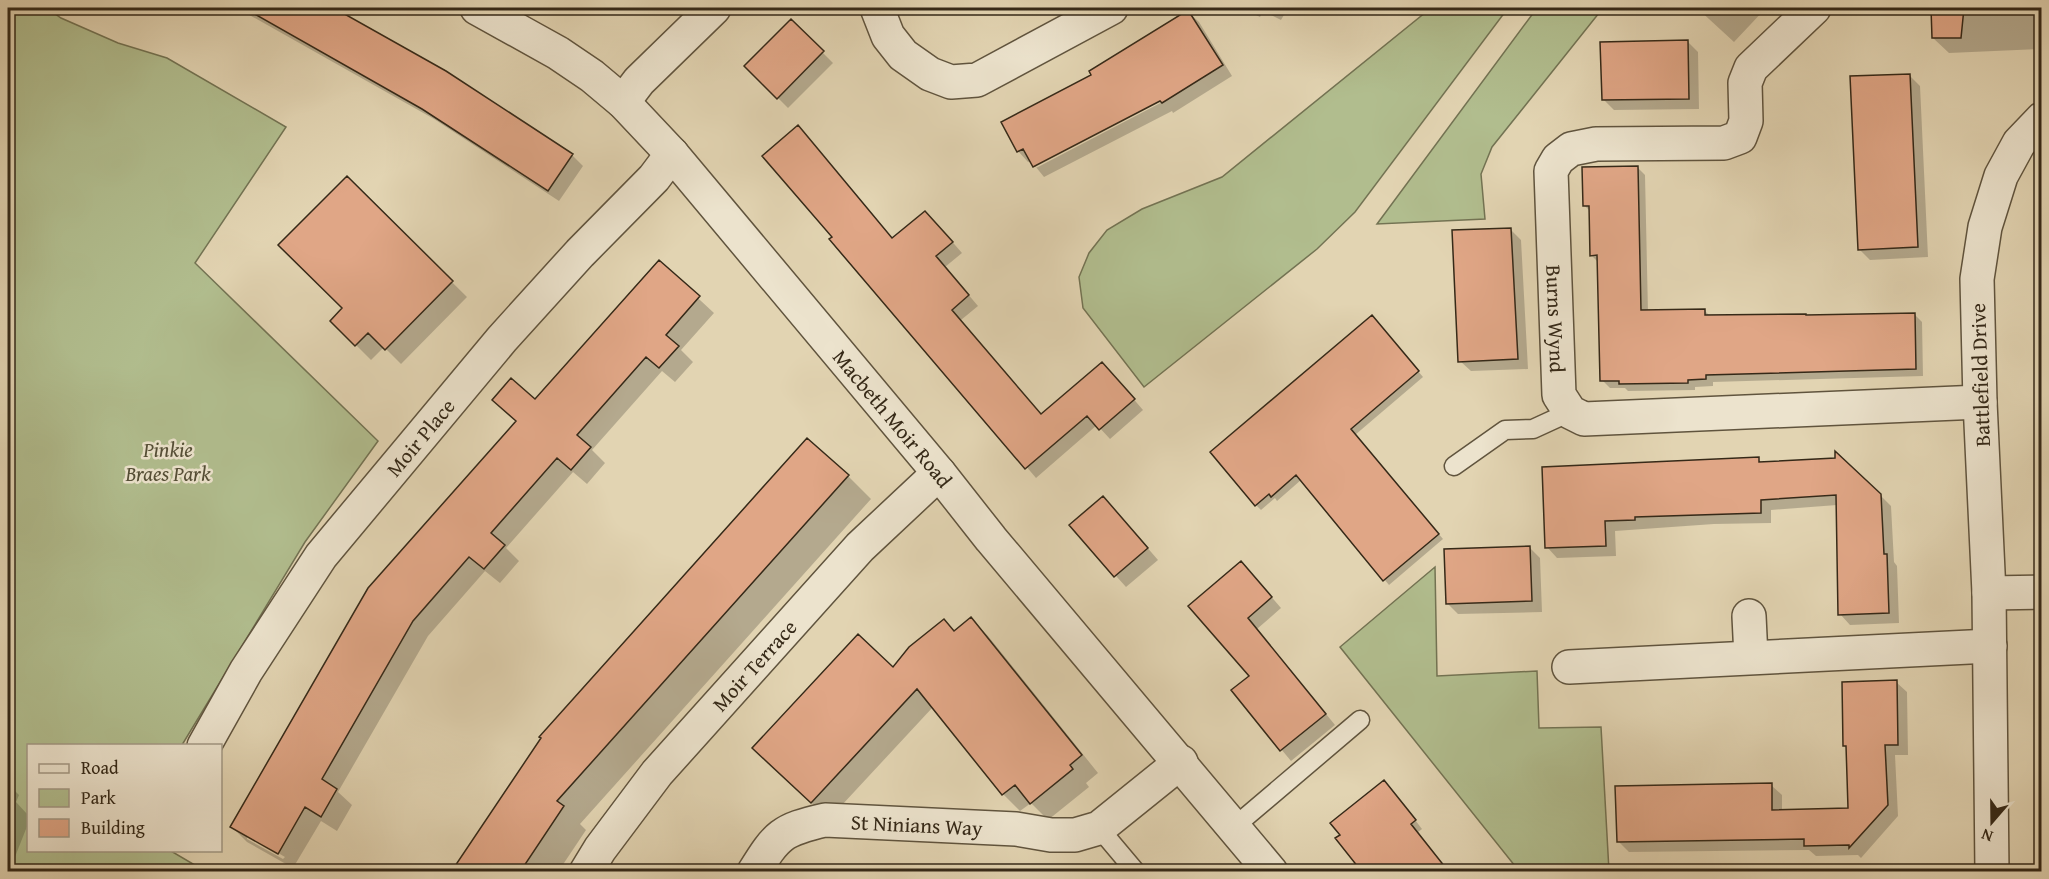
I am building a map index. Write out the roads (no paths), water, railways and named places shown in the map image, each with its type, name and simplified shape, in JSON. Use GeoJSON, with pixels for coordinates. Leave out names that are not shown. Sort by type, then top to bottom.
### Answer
{"type":"FeatureCollection","features":[{"type":"Feature","properties":{"kind":"street","name":"Macbeth Moir Road"},"geometry":{"type":"LineString","coordinates":[[477,8],[592,76],[623,102],[672,154],[1271,872]]}},
{"type":"Feature","properties":{"kind":"street"},"geometry":{"type":"LineString","coordinates":[[623,102],[639,81],[714,8]]}},
{"type":"Feature","properties":{"kind":"street"},"geometry":{"type":"LineString","coordinates":[[878,8],[888,36],[903,55],[930,74],[951,82],[977,80],[1111,8]]}},
{"type":"Feature","properties":{"kind":"street","name":"Burns Wynd"},"geometry":{"type":"LineString","coordinates":[[1570,412],[1559,395],[1551,171],[1557,159],[1571,149],[1596,144],[1724,143],[1740,137],[1746,121],[1745,83],[1751,68],[1814,8]]}},
{"type":"Feature","properties":{"kind":"street","name":"Battlefield Drive"},"geometry":{"type":"LineString","coordinates":[[1992,872],[1989,593],[1977,279],[1985,227],[2001,176],[2019,143],[2042,119]]}},
{"type":"Feature","properties":{"kind":"street","name":"Moir Place"},"geometry":{"type":"LineString","coordinates":[[205,744],[246,671],[321,556],[502,339],[580,253],[654,178],[672,154]]}},
{"type":"Feature","properties":{"kind":"street"},"geometry":{"type":"LineString","coordinates":[[1570,412],[1584,419],[1980,402]]}},
{"type":"Feature","properties":{"kind":"street","name":"Moir Terrace"},"geometry":{"type":"LineString","coordinates":[[585,872],[657,773],[860,547],[939,473]]}},
{"type":"Feature","properties":{"kind":"street"},"geometry":{"type":"LineString","coordinates":[[1989,593],[2042,592]]}},
{"type":"Feature","properties":{"kind":"street"},"geometry":{"type":"LineString","coordinates":[[1749,616],[1751,657]]}},
{"type":"Feature","properties":{"kind":"street"},"geometry":{"type":"LineString","coordinates":[[1569,667],[1990,646]]}},
{"type":"Feature","properties":{"kind":"street","name":"St Ninians Way"},"geometry":{"type":"LineString","coordinates":[[754,872],[768,849],[782,833],[801,825],[825,820],[1016,829],[1051,835],[1075,835],[1099,828],[1181,762]]}},
{"type":"Feature","properties":{"kind":"lane"},"geometry":{"type":"LineString","coordinates":[[1454,466],[1505,430],[1533,429],[1570,412]]}},
{"type":"Feature","properties":{"kind":"lane"},"geometry":{"type":"LineString","coordinates":[[1234,826],[1360,720]]}},
{"type":"Feature","properties":{"kind":"lane"},"geometry":{"type":"LineString","coordinates":[[1099,828],[1136,872]]}},
{"type":"Feature","properties":{"kind":"park label","name":"Pinkie Braes Park"},"geometry":{"type":"Point","coordinates":[168,461]}}]}
